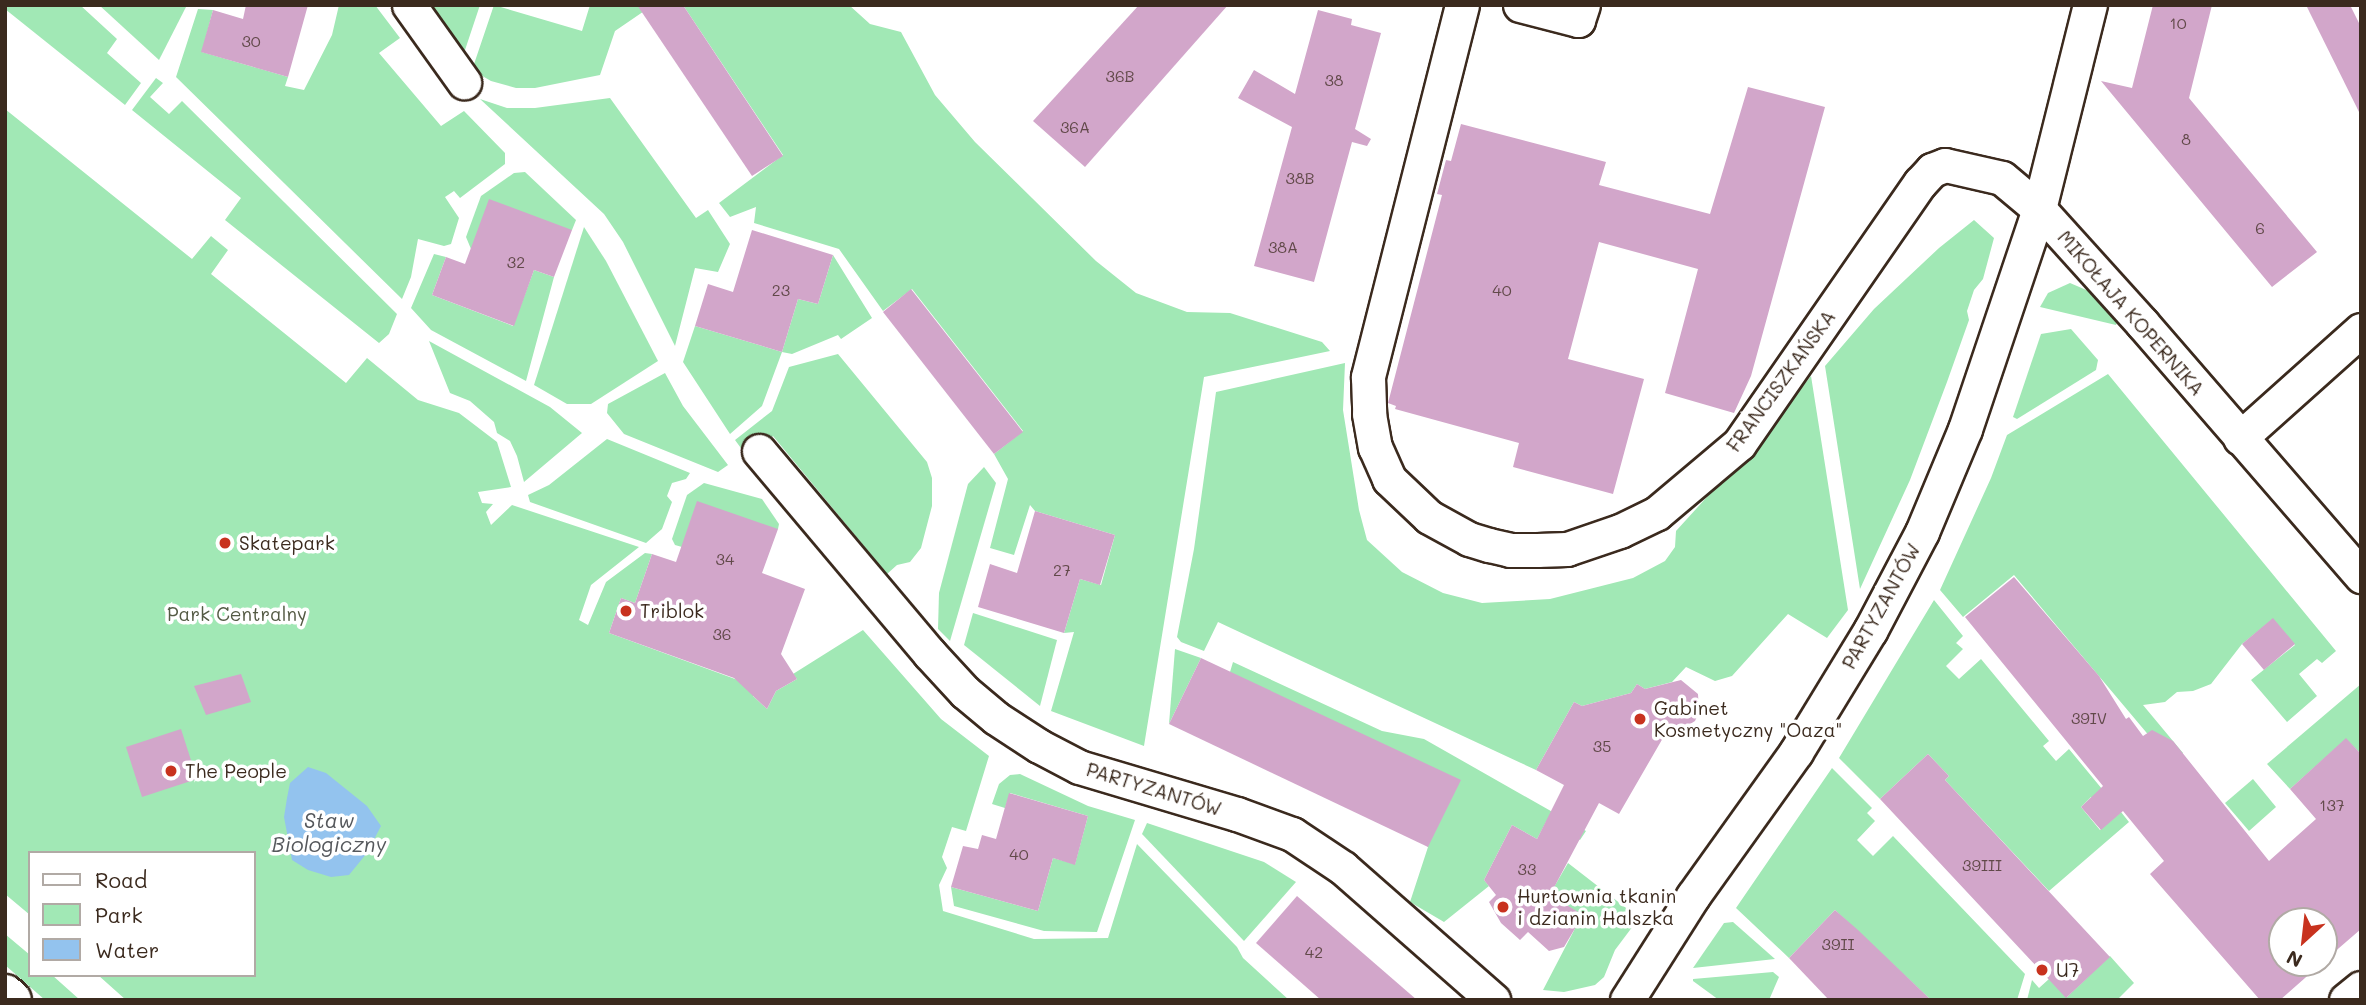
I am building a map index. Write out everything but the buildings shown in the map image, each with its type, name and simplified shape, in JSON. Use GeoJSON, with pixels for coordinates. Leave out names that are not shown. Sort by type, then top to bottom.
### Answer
{"type":"FeatureCollection","features":[{"type":"Feature","properties":{"kind":"street"},"geometry":{"type":"LineString","coordinates":[[410,5],[464,82]]}},
{"type":"Feature","properties":{"kind":"street","name":"FRANCISZKAŃSKA"},"geometry":{"type":"LineString","coordinates":[[1462,5],[1368,377],[1368,414],[1375,447],[1390,480],[1429,517],[1469,538],[1510,550],[1567,549],[1620,531],[1645,519],[1694,485],[1739,444],[1932,170],[1945,165],[2002,178],[2039,209]]}},
{"type":"Feature","properties":{"kind":"street"},"geometry":{"type":"LineString","coordinates":[[1520,5],[1581,13]]}},
{"type":"Feature","properties":{"kind":"street"},"geometry":{"type":"LineString","coordinates":[[2039,209],[2090,5]]}},
{"type":"Feature","properties":{"kind":"street","name":"MIKOŁAJA KOPERNIKA"},"geometry":{"type":"LineString","coordinates":[[2039,209],[2361,576]]}},
{"type":"Feature","properties":{"kind":"street","name":"PARTYZANTÓW"},"geometry":{"type":"LineString","coordinates":[[1627,1000],[1693,896],[1796,752],[1870,631],[1909,557],[1965,429],[2039,209]]}},
{"type":"Feature","properties":{"kind":"street"},"geometry":{"type":"LineString","coordinates":[[2241,438],[2361,330]]}},
{"type":"Feature","properties":{"kind":"street","name":"PARTYZANTÓW"},"geometry":{"type":"LineString","coordinates":[[759,451],[929,653],[965,692],[996,718],[1039,746],[1080,767],[1237,814],[1292,834],[1343,868],[1493,1000]]}},
{"type":"Feature","properties":{"kind":"street"},"geometry":{"type":"LineString","coordinates":[[2346,1000],[2361,988]]}},
{"type":"Feature","properties":{"kind":"street"},"geometry":{"type":"LineString","coordinates":[[5,994],[12,1000]]}},
{"type":"Feature","properties":{"kind":"green space"},"geometry":{"type":"Polygon","coordinates":[[[5,5],[80,5],[117,39],[107,53],[141,83],[125,105],[5,9],[5,5]]]}},
{"type":"Feature","properties":{"kind":"green space"},"geometry":{"type":"Polygon","coordinates":[[[99,5],[187,5],[159,60],[99,5]]]}},
{"type":"Feature","properties":{"kind":"green space"},"geometry":{"type":"Polygon","coordinates":[[[339,5],[375,5],[400,38],[379,53],[441,126],[464,111],[505,153],[505,164],[460,198],[454,191],[445,197],[459,218],[451,244],[444,246],[418,239],[411,277],[402,299],[176,77],[198,9],[213,10],[202,52],[288,77],[285,86],[304,90],[332,35],[339,5]]]}},
{"type":"Feature","properties":{"kind":"green space"},"geometry":{"type":"Polygon","coordinates":[[[431,5],[480,5],[463,56],[434,15],[431,5]]]}},
{"type":"Feature","properties":{"kind":"green space"},"geometry":{"type":"Polygon","coordinates":[[[494,5],[582,31],[590,5],[653,5],[615,31],[600,75],[535,88],[516,88],[491,81],[472,70],[494,5]]]}},
{"type":"Feature","properties":{"kind":"green space"},"geometry":{"type":"Polygon","coordinates":[[[683,5],[849,5],[870,24],[901,32],[935,95],[975,142],[1096,261],[1136,293],[1187,312],[1230,313],[1322,342],[1330,351],[1204,377],[1144,746],[1051,711],[1074,632],[1064,633],[1080,579],[1101,585],[1115,535],[1035,511],[1030,505],[1014,555],[990,548],[1008,479],[994,454],[1023,431],[912,289],[883,311],[839,249],[754,223],[756,207],[730,217],[719,203],[783,155],[683,5]]]}},
{"type":"Feature","properties":{"kind":"green space"},"geometry":{"type":"Polygon","coordinates":[[[156,78],[163,83],[150,97],[169,114],[182,101],[397,314],[389,334],[379,343],[225,220],[241,198],[132,110],[156,78]]]}},
{"type":"Feature","properties":{"kind":"green space"},"geometry":{"type":"Polygon","coordinates":[[[610,98],[696,218],[708,210],[730,244],[718,272],[695,268],[675,346],[623,242],[604,214],[480,99],[507,108],[535,108],[610,98]]]}},
{"type":"Feature","properties":{"kind":"green space","name":"Park Centralny"},"geometry":{"type":"Polygon","coordinates":[[[5,109],[192,259],[211,236],[228,250],[211,274],[346,383],[367,358],[418,400],[459,413],[497,442],[511,487],[478,492],[482,503],[493,504],[486,512],[491,525],[512,505],[639,547],[591,585],[579,620],[588,625],[606,582],[645,553],[652,554],[635,603],[621,598],[609,633],[757,687],[753,696],[767,709],[776,691],[797,679],[793,674],[863,630],[941,719],[989,756],[966,831],[952,827],[942,857],[947,868],[939,885],[943,911],[1034,939],[1108,938],[1137,844],[1237,947],[1243,958],[1289,1000],[126,1000],[100,977],[256,977],[256,851],[28,851],[28,913],[5,894],[5,109]]]}},
{"type":"Feature","properties":{"kind":"green space"},"geometry":{"type":"Polygon","coordinates":[[[525,172],[576,220],[572,230],[471,249],[466,237],[481,196],[514,173],[525,172]]]}},
{"type":"Feature","properties":{"kind":"green space"},"geometry":{"type":"Polygon","coordinates":[[[1974,220],[1994,238],[1983,279],[1974,290],[1967,311],[1969,320],[1910,480],[1860,589],[1825,366],[1874,309],[1939,248],[1974,220]]]}},
{"type":"Feature","properties":{"kind":"green space"},"geometry":{"type":"Polygon","coordinates":[[[584,227],[606,261],[658,361],[591,404],[567,404],[534,385],[584,227]]]}},
{"type":"Feature","properties":{"kind":"green space"},"geometry":{"type":"Polygon","coordinates":[[[434,254],[446,257],[432,295],[513,326],[534,270],[554,277],[526,381],[431,330],[411,308],[434,254]]]}},
{"type":"Feature","properties":{"kind":"green space"},"geometry":{"type":"Polygon","coordinates":[[[833,255],[872,318],[841,339],[838,335],[792,354],[782,352],[798,299],[818,304],[833,255]]]}},
{"type":"Feature","properties":{"kind":"green space"},"geometry":{"type":"Polygon","coordinates":[[[2070,283],[2091,292],[2118,320],[2116,325],[2040,307],[2048,293],[2070,283]]]}},
{"type":"Feature","properties":{"kind":"green space"},"geometry":{"type":"Polygon","coordinates":[[[695,326],[782,352],[762,406],[730,434],[683,362],[695,326]]]}},
{"type":"Feature","properties":{"kind":"green space"},"geometry":{"type":"Polygon","coordinates":[[[2071,329],[2098,360],[2096,370],[2017,419],[2013,417],[2041,334],[2071,329]]]}},
{"type":"Feature","properties":{"kind":"green space"},"geometry":{"type":"Polygon","coordinates":[[[429,341],[550,407],[582,433],[524,482],[510,441],[497,433],[494,422],[470,401],[450,393],[429,341]]]}},
{"type":"Feature","properties":{"kind":"green space"},"geometry":{"type":"Polygon","coordinates":[[[838,354],[927,462],[932,478],[932,506],[921,548],[910,562],[897,565],[887,574],[773,436],[746,455],[735,440],[772,411],[789,367],[838,354]]]}},
{"type":"Feature","properties":{"kind":"green space"},"geometry":{"type":"Polygon","coordinates":[[[1345,363],[1343,410],[1359,510],[1367,540],[1402,572],[1443,593],[1482,603],[1550,599],[1633,578],[1665,561],[1675,547],[1676,531],[1767,431],[1811,376],[1848,610],[1827,638],[1788,614],[1732,676],[1715,681],[1686,667],[1672,682],[1645,689],[1637,684],[1631,693],[1582,706],[1574,702],[1536,770],[1218,622],[1204,651],[1181,642],[1177,637],[1194,549],[1216,392],[1345,363]]]}},
{"type":"Feature","properties":{"kind":"green space"},"geometry":{"type":"Polygon","coordinates":[[[665,373],[683,406],[728,465],[718,472],[624,434],[607,413],[608,404],[665,373]]]}},
{"type":"Feature","properties":{"kind":"green space"},"geometry":{"type":"Polygon","coordinates":[[[2108,374],[2336,651],[2322,663],[2317,659],[2299,674],[2317,696],[2287,722],[2251,680],[2295,645],[2273,619],[2242,644],[2211,684],[2193,691],[2177,692],[2165,702],[2143,705],[2183,753],[2172,763],[2014,575],[1963,617],[1940,590],[1991,478],[2007,435],[2108,374]]]}},
{"type":"Feature","properties":{"kind":"green space"},"geometry":{"type":"Polygon","coordinates":[[[607,439],[690,473],[686,479],[672,483],[667,496],[672,502],[662,529],[646,543],[530,502],[528,495],[549,485],[607,439]]]}},
{"type":"Feature","properties":{"kind":"green space"},"geometry":{"type":"Polygon","coordinates":[[[984,467],[996,483],[950,641],[938,629],[939,593],[968,484],[984,467]]]}},
{"type":"Feature","properties":{"kind":"green space"},"geometry":{"type":"Polygon","coordinates":[[[704,483],[762,499],[779,524],[778,529],[682,547],[675,545],[672,539],[687,495],[704,483]]]}},
{"type":"Feature","properties":{"kind":"green space"},"geometry":{"type":"Polygon","coordinates":[[[1934,600],[1963,636],[1956,643],[1963,649],[1946,666],[1959,679],[1981,659],[2049,741],[2043,746],[2056,761],[2069,749],[2107,795],[2096,804],[2091,797],[2081,807],[2100,830],[2121,812],[2129,822],[2049,891],[1945,780],[1949,776],[1928,754],[1880,799],[1839,758],[1934,600]]]}},
{"type":"Feature","properties":{"kind":"green space"},"geometry":{"type":"Polygon","coordinates":[[[973,613],[1057,640],[1040,706],[964,645],[973,613]]]}},
{"type":"Feature","properties":{"kind":"green space"},"geometry":{"type":"Polygon","coordinates":[[[1175,649],[1201,658],[1169,724],[1175,649]]]}},
{"type":"Feature","properties":{"kind":"green space"},"geometry":{"type":"Polygon","coordinates":[[[1233,662],[1382,731],[1424,739],[1586,831],[1580,840],[1546,822],[1537,839],[1512,825],[1484,880],[1489,886],[1444,922],[1410,902],[1428,847],[1230,672],[1233,662]]]}},
{"type":"Feature","properties":{"kind":"green space"},"geometry":{"type":"Polygon","coordinates":[[[2361,684],[2361,754],[2346,739],[2290,789],[2267,764],[2361,684]]]}},
{"type":"Feature","properties":{"kind":"green space"},"geometry":{"type":"Polygon","coordinates":[[[1832,768],[1872,808],[1867,813],[1875,821],[1857,840],[1873,856],[1893,836],[2025,974],[2017,1000],[1931,1000],[1835,910],[1789,958],[1736,908],[1832,768]]]}},
{"type":"Feature","properties":{"kind":"green space"},"geometry":{"type":"Polygon","coordinates":[[[1020,774],[1088,806],[1135,820],[1097,932],[1044,931],[954,906],[951,887],[1038,911],[1053,858],[1075,864],[1088,816],[1010,793],[1005,808],[992,804],[999,784],[1010,775],[1020,774]]]}},
{"type":"Feature","properties":{"kind":"green space"},"geometry":{"type":"Polygon","coordinates":[[[2253,779],[2276,807],[2249,831],[2225,803],[2253,779]]]}},
{"type":"Feature","properties":{"kind":"green space"},"geometry":{"type":"Polygon","coordinates":[[[1147,823],[1264,862],[1296,882],[1244,941],[1142,834],[1147,823]]]}},
{"type":"Feature","properties":{"kind":"green space"},"geometry":{"type":"Polygon","coordinates":[[[1568,863],[1639,918],[1615,950],[1604,977],[1595,985],[1564,992],[1543,990],[1582,915],[1541,890],[1545,883],[1554,887],[1568,863]]]}},
{"type":"Feature","properties":{"kind":"green space"},"geometry":{"type":"Polygon","coordinates":[[[1733,922],[1775,959],[1693,968],[1724,923],[1733,922]]]}},
{"type":"Feature","properties":{"kind":"green space"},"geometry":{"type":"Polygon","coordinates":[[[5,934],[28,953],[28,977],[54,977],[80,1000],[45,1000],[5,965],[5,934]]]}},
{"type":"Feature","properties":{"kind":"green space"},"geometry":{"type":"Polygon","coordinates":[[[2110,956],[2134,983],[2117,1000],[2027,1000],[2032,980],[2039,988],[2049,979],[2067,997],[2110,956]]]}},
{"type":"Feature","properties":{"kind":"green space"},"geometry":{"type":"Polygon","coordinates":[[[1773,972],[1779,977],[1769,1000],[1719,1000],[1693,981],[1693,979],[1773,972]]]}},
{"type":"Feature","properties":{"kind":"water","name":"Staw Biologiczny"},"geometry":{"type":"Polygon","coordinates":[[[308,767],[326,773],[367,806],[381,826],[367,853],[349,875],[331,877],[308,870],[292,860],[284,817],[287,798],[290,783],[308,767]]]}},
{"type":"Feature","properties":{"kind":"place","name":"Skatepark"},"geometry":{"type":"Point","coordinates":[225,543]}},
{"type":"Feature","properties":{"kind":"place","name":"Triblok"},"geometry":{"type":"Point","coordinates":[626,611]}},
{"type":"Feature","properties":{"kind":"place","name":"Gabinet Kosmetyczny \"Oaza\""},"geometry":{"type":"Point","coordinates":[1640,719]}},
{"type":"Feature","properties":{"kind":"place","name":"The People"},"geometry":{"type":"Point","coordinates":[171,771]}},
{"type":"Feature","properties":{"kind":"place","name":"Hurtownia tkanin i dzianin Halszka"},"geometry":{"type":"Point","coordinates":[1503,907]}},
{"type":"Feature","properties":{"kind":"place","name":"U7"},"geometry":{"type":"Point","coordinates":[2042,970]}}]}
